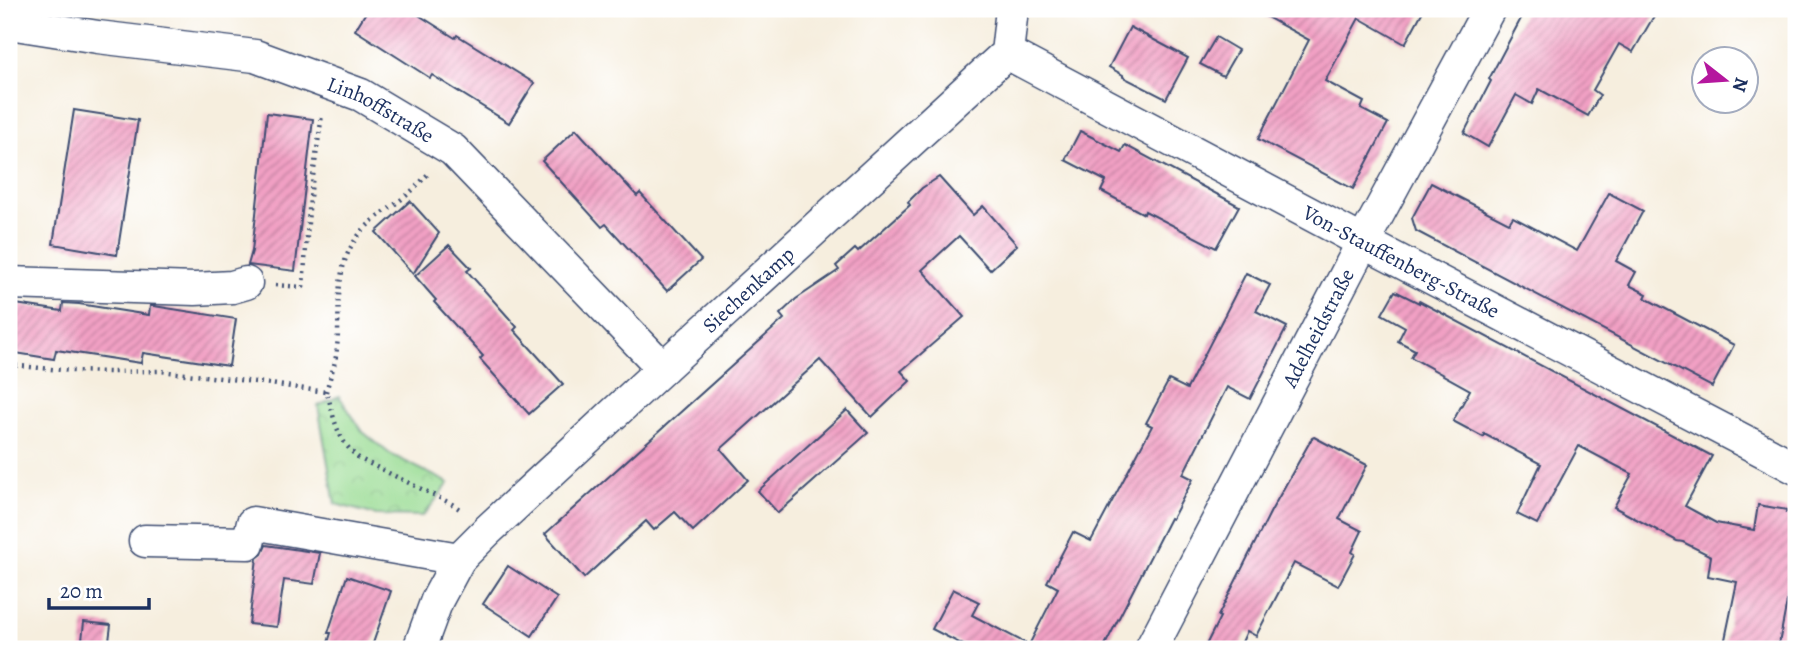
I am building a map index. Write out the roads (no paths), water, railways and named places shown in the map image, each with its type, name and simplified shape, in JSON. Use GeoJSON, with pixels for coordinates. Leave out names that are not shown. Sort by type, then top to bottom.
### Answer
{"type":"FeatureCollection","features":[{"type":"Feature","properties":{"kind":"street"},"geometry":{"type":"LineString","coordinates":[[1007,53],[1012,9]]}},
{"type":"Feature","properties":{"kind":"street","name":"Adelheidstraße"},"geometry":{"type":"LineString","coordinates":[[1152,649],[1363,242],[1489,9]]}},
{"type":"Feature","properties":{"kind":"street","name":"Linhoffstraße"},"geometry":{"type":"LineString","coordinates":[[9,23],[255,57],[361,95],[453,150],[663,368]]}},
{"type":"Feature","properties":{"kind":"street","name":"Von-Stauffenberg-Straße"},"geometry":{"type":"LineString","coordinates":[[1007,53],[1796,468]]}},
{"type":"Feature","properties":{"kind":"street","name":"Siechenkamp"},"geometry":{"type":"LineString","coordinates":[[419,649],[436,600],[459,559],[1007,53]]}},
{"type":"Feature","properties":{"kind":"street"},"geometry":{"type":"LineString","coordinates":[[9,283],[195,289],[246,283]]}},
{"type":"Feature","properties":{"kind":"street"},"geometry":{"type":"LineString","coordinates":[[145,541],[248,543],[253,523],[459,559]]}}]}
